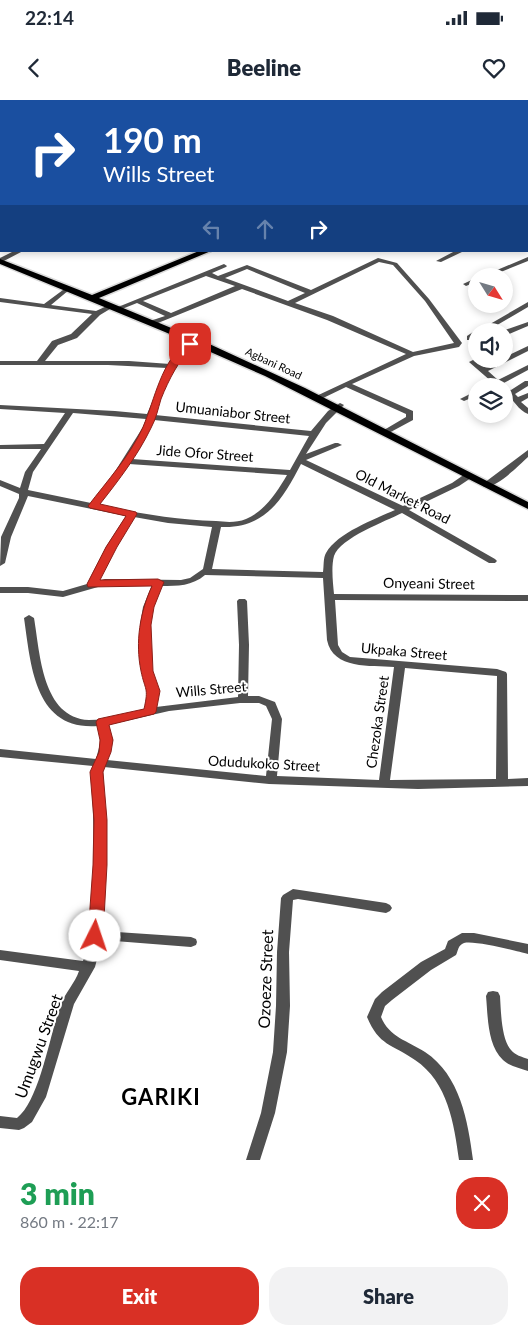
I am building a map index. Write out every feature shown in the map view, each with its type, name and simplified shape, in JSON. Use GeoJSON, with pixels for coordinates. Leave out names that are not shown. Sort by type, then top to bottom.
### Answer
{"type":"FeatureCollection","features":[{"type":"Feature","properties":{"kind":"main road"},"geometry":{"type":"LineString","coordinates":[[93,297],[206,252]]}},
{"type":"Feature","properties":{"kind":"main road","name":"Agbani Road"},"geometry":{"type":"LineString","coordinates":[[1,260],[67,289],[93,297]]}},
{"type":"Feature","properties":{"kind":"main road","name":"Agbani Road"},"geometry":{"type":"LineString","coordinates":[[1,260],[155,323],[339,406],[390,431],[528,506]]}},
{"type":"Feature","properties":{"kind":"main road","name":"Agbani Road"},"geometry":{"type":"LineString","coordinates":[[155,323],[235,355],[319,397]]}},
{"type":"Feature","properties":{"kind":"main road","name":"Agbani Road"},"geometry":{"type":"LineString","coordinates":[[390,431],[468,476],[528,499]]}},
{"type":"Feature","properties":{"kind":"street"},"geometry":{"type":"LineString","coordinates":[[1,260],[18,252]]}},
{"type":"Feature","properties":{"kind":"street"},"geometry":{"type":"LineString","coordinates":[[439,261],[459,252]]}},
{"type":"Feature","properties":{"kind":"street"},"geometry":{"type":"LineString","coordinates":[[506,268],[528,259]]}},
{"type":"Feature","properties":{"kind":"street"},"geometry":{"type":"LineString","coordinates":[[289,303],[378,260],[391,262],[427,300],[458,343],[412,354],[319,397]]}},
{"type":"Feature","properties":{"kind":"street"},"geometry":{"type":"LineString","coordinates":[[39,364],[55,343],[74,336],[97,314],[137,301],[224,266]]}},
{"type":"Feature","properties":{"kind":"street"},"geometry":{"type":"LineString","coordinates":[[218,278],[247,267],[310,292]]}},
{"type":"Feature","properties":{"kind":"street"},"geometry":{"type":"LineString","coordinates":[[205,273],[330,318],[412,354]]}},
{"type":"Feature","properties":{"kind":"street"},"geometry":{"type":"LineString","coordinates":[[155,323],[242,286]]}},
{"type":"Feature","properties":{"kind":"street"},"geometry":{"type":"LineString","coordinates":[[44,307],[67,289]]}},
{"type":"Feature","properties":{"kind":"street"},"geometry":{"type":"LineString","coordinates":[[0,300],[97,314]]}},
{"type":"Feature","properties":{"kind":"street"},"geometry":{"type":"LineString","coordinates":[[137,301],[172,316]]}},
{"type":"Feature","properties":{"kind":"street"},"geometry":{"type":"LineString","coordinates":[[496,323],[528,304]]}},
{"type":"Feature","properties":{"kind":"street"},"geometry":{"type":"LineString","coordinates":[[513,330],[528,324]]}},
{"type":"Feature","properties":{"kind":"street","name":"Jide Ofor Street"},"geometry":{"type":"LineString","coordinates":[[194,340],[183,349],[172,366],[147,427],[126,461],[292,473]]}},
{"type":"Feature","properties":{"kind":"street"},"geometry":{"type":"LineString","coordinates":[[482,371],[528,348]]}},
{"type":"Feature","properties":{"kind":"street"},"geometry":{"type":"LineString","coordinates":[[0,362],[39,364],[135,363],[172,366]]}},
{"type":"Feature","properties":{"kind":"street"},"geometry":{"type":"LineString","coordinates":[[506,378],[528,367]]}},
{"type":"Feature","properties":{"kind":"street"},"geometry":{"type":"LineString","coordinates":[[479,368],[487,378]]}},
{"type":"Feature","properties":{"kind":"street"},"geometry":{"type":"LineString","coordinates":[[513,390],[528,383]]}},
{"type":"Feature","properties":{"kind":"street"},"geometry":{"type":"LineString","coordinates":[[347,385],[410,413],[410,418],[390,431]]}},
{"type":"Feature","properties":{"kind":"street"},"geometry":{"type":"LineString","coordinates":[[516,401],[528,395]]}},
{"type":"Feature","properties":{"kind":"street"},"geometry":{"type":"LineString","coordinates":[[464,399],[468,397]]}},
{"type":"Feature","properties":{"kind":"street"},"geometry":{"type":"LineString","coordinates":[[513,398],[528,412]]}},
{"type":"Feature","properties":{"kind":"street"},"geometry":{"type":"LineString","coordinates":[[0,483],[23,492],[132,514],[176,521],[217,524],[244,523],[258,515],[276,498],[313,434],[339,406]]}},
{"type":"Feature","properties":{"kind":"street","name":"Umuaniabor Street"},"geometry":{"type":"LineString","coordinates":[[0,407],[150,417],[313,434]]}},
{"type":"Feature","properties":{"kind":"street"},"geometry":{"type":"LineString","coordinates":[[0,563],[2,547],[23,498],[29,472],[70,411]]}},
{"type":"Feature","properties":{"kind":"street"},"geometry":{"type":"LineString","coordinates":[[299,460],[338,445]]}},
{"type":"Feature","properties":{"kind":"street"},"geometry":{"type":"LineString","coordinates":[[0,447],[45,446]]}},
{"type":"Feature","properties":{"kind":"street"},"geometry":{"type":"LineString","coordinates":[[490,484],[528,453]]}},
{"type":"Feature","properties":{"kind":"street","name":"Old Market Road"},"geometry":{"type":"LineString","coordinates":[[299,460],[404,510],[492,561]]}},
{"type":"Feature","properties":{"kind":"street"},"geometry":{"type":"LineString","coordinates":[[94,506],[126,461]]}},
{"type":"Feature","properties":{"kind":"street","name":"Ukpaka Street"},"geometry":{"type":"LineString","coordinates":[[468,476],[442,492],[352,535],[338,544],[331,553],[329,576],[333,646],[336,652],[348,660],[502,674],[502,784]]}},
{"type":"Feature","properties":{"kind":"street"},"geometry":{"type":"LineString","coordinates":[[92,584],[132,514]]}},
{"type":"Feature","properties":{"kind":"street"},"geometry":{"type":"LineString","coordinates":[[207,572],[217,524]]}},
{"type":"Feature","properties":{"kind":"street"},"geometry":{"type":"LineString","coordinates":[[0,590],[28,590],[63,594],[92,584],[105,582],[187,582],[207,572],[329,576]]}},
{"type":"Feature","properties":{"kind":"street"},"geometry":{"type":"LineString","coordinates":[[150,712],[154,691],[147,671],[145,625],[148,607],[158,582]]}},
{"type":"Feature","properties":{"kind":"street","name":"Onyeani Street"},"geometry":{"type":"LineString","coordinates":[[330,597],[528,598]]}},
{"type":"Feature","properties":{"kind":"street"},"geometry":{"type":"LineString","coordinates":[[242,601],[244,645],[243,699]]}},
{"type":"Feature","properties":{"kind":"street","name":"Wills Street"},"geometry":{"type":"LineString","coordinates":[[29,618],[39,672],[53,706],[74,721],[102,722],[150,712],[243,699],[270,704],[276,713],[271,780]]}},
{"type":"Feature","properties":{"kind":"street","name":"Chezoka Street"},"geometry":{"type":"LineString","coordinates":[[384,783],[400,664]]}},
{"type":"Feature","properties":{"kind":"street","name":"Umugwu Street"},"geometry":{"type":"LineString","coordinates":[[0,1122],[19,1124],[27,1118],[36,1105],[47,1077],[68,1003],[88,967],[95,946],[100,865],[97,772],[105,752],[106,740],[102,722]]}},
{"type":"Feature","properties":{"kind":"street","name":"Odudukoko Street"},"geometry":{"type":"LineString","coordinates":[[0,754],[271,780],[418,785],[528,782]]}},
{"type":"Feature","properties":{"kind":"street","name":"Ozoeze Street"},"geometry":{"type":"LineString","coordinates":[[253,1160],[269,1108],[280,1052],[283,1006],[284,917],[287,898],[293,894],[298,894],[386,908]]}},
{"type":"Feature","properties":{"kind":"street"},"geometry":{"type":"LineString","coordinates":[[95,936],[191,942]]}},
{"type":"Feature","properties":{"kind":"street"},"geometry":{"type":"LineString","coordinates":[[466,1160],[458,1116],[451,1091],[427,1062],[381,1033],[374,1017],[380,1003],[387,996],[426,966],[451,952],[453,944],[462,938],[474,938],[528,949]]}},
{"type":"Feature","properties":{"kind":"street"},"geometry":{"type":"LineString","coordinates":[[0,955],[88,967]]}},
{"type":"Feature","properties":{"kind":"street"},"geometry":{"type":"LineString","coordinates":[[493,996],[499,1037],[503,1050],[510,1058],[528,1065]]}},
{"type":"Feature","properties":{"kind":"district","name":"GARIKI"},"geometry":{"type":"Point","coordinates":[161,1096]}},
{"type":"Feature","properties":{"kind":"route"},"geometry":{"type":"LineString","coordinates":[[95,936],[100,865],[97,772],[105,752],[106,740],[102,722],[150,712],[154,691],[147,671],[145,625],[148,607],[158,582],[105,582],[92,584],[132,514],[94,506],[118,474],[147,427],[157,398],[172,366],[183,349],[190,344]]}}]}
